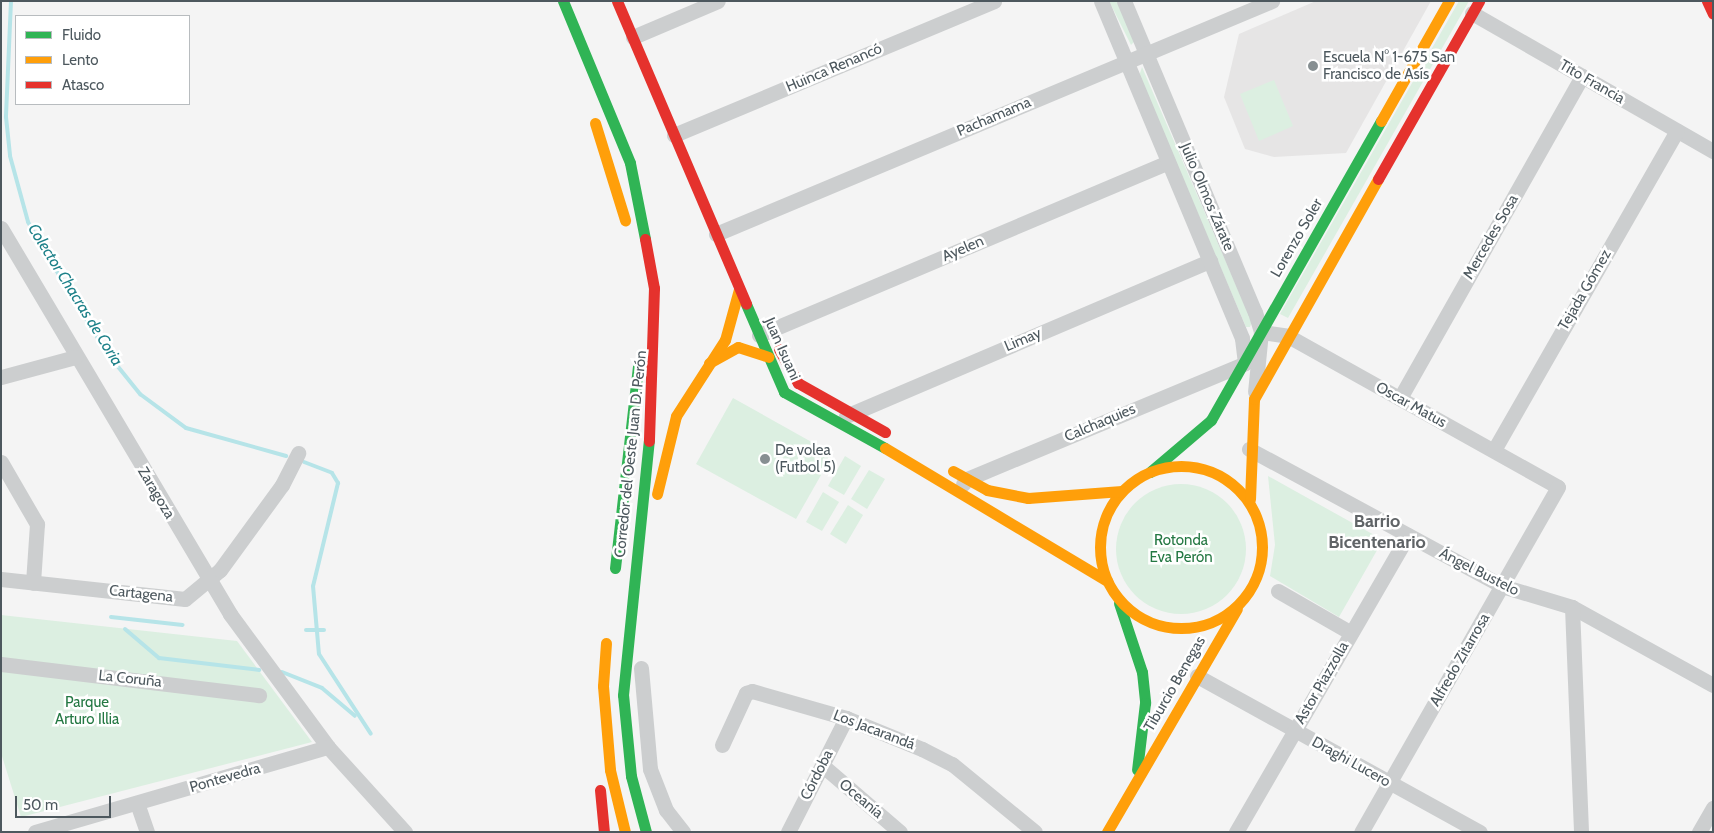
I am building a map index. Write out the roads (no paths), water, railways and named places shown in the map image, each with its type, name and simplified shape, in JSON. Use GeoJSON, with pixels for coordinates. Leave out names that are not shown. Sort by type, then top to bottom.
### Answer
{"type":"FeatureCollection","features":[{"type":"Feature","properties":{"kind":"main road","name":"Corredor del Oeste Juan D. Perón"},"geometry":{"type":"LineString","coordinates":[[563,1],[630,163],[654,288],[654,398],[623,662],[626,746],[646,832]]}},
{"type":"Feature","properties":{"kind":"main road","name":"Juan Isuani"},"geometry":{"type":"LineString","coordinates":[[617,1],[643,36],[723,227],[744,264],[765,333],[768,357],[784,392],[839,424],[963,484],[1107,581]]}},
{"type":"Feature","properties":{"kind":"main road","name":"Lorenzo Soler"},"geometry":{"type":"LineString","coordinates":[[1150,472],[1204,428],[1245,363],[1449,1]]}},
{"type":"Feature","properties":{"kind":"main road"},"geometry":{"type":"LineString","coordinates":[[1707,1],[1713,14]]}},
{"type":"Feature","properties":{"kind":"main road"},"geometry":{"type":"LineString","coordinates":[[1250,499],[1237,485],[1204,470],[1150,472],[1122,491],[1103,535],[1101,557],[1107,581],[1118,598],[1145,619],[1178,629],[1211,622],[1240,603],[1254,580],[1260,553],[1250,499],[1249,450],[1254,399],[1475,7]]}},
{"type":"Feature","properties":{"kind":"main road","name":"Juan Isuani"},"geometry":{"type":"LineString","coordinates":[[640,16],[643,36]]}},
{"type":"Feature","properties":{"kind":"main road"},"geometry":{"type":"LineString","coordinates":[[588,106],[615,182],[628,236]]}},
{"type":"Feature","properties":{"kind":"main road","name":"Juan Isuani"},"geometry":{"type":"LineString","coordinates":[[723,227],[739,290],[798,383],[900,441]]}},
{"type":"Feature","properties":{"kind":"main road"},"geometry":{"type":"LineString","coordinates":[[633,575],[676,416],[725,340],[744,264]]}},
{"type":"Feature","properties":{"kind":"main road","name":"Corredor del Oeste Juan D. Perón"},"geometry":{"type":"LineString","coordinates":[[613,583],[638,379],[638,337]]}},
{"type":"Feature","properties":{"kind":"main road"},"geometry":{"type":"LineString","coordinates":[[708,364],[738,347],[768,357]]}},
{"type":"Feature","properties":{"kind":"main road","name":"Juan Isuani"},"geometry":{"type":"LineString","coordinates":[[942,464],[963,484],[1028,498],[1122,491]]}},
{"type":"Feature","properties":{"kind":"main road","name":"Tiburcio Benegas"},"geometry":{"type":"LineString","coordinates":[[1118,598],[1142,672],[1144,703],[1136,780]]}},
{"type":"Feature","properties":{"kind":"main road","name":"Tiburcio Benegas"},"geometry":{"type":"LineString","coordinates":[[1108,832],[1136,780],[1240,603]]}},
{"type":"Feature","properties":{"kind":"main road"},"geometry":{"type":"LineString","coordinates":[[604,832],[599,774],[607,633]]}},
{"type":"Feature","properties":{"kind":"main road"},"geometry":{"type":"LineString","coordinates":[[603,686],[610,770],[625,832]]}},
{"type":"Feature","properties":{"kind":"main road"},"geometry":{"type":"LineString","coordinates":[[626,746],[661,832]]}},
{"type":"Feature","properties":{"kind":"street"},"geometry":{"type":"LineString","coordinates":[[643,36],[718,1]]}},
{"type":"Feature","properties":{"kind":"street","name":"Huinca Renancó"},"geometry":{"type":"LineString","coordinates":[[684,131],[994,1]]}},
{"type":"Feature","properties":{"kind":"street","name":"Julio Olmos Zárate"},"geometry":{"type":"LineString","coordinates":[[1100,1],[1242,338],[1245,363]]}},
{"type":"Feature","properties":{"kind":"street","name":"Julio Olmos Zárate"},"geometry":{"type":"LineString","coordinates":[[1124,1],[1261,332],[1254,399]]}},
{"type":"Feature","properties":{"kind":"street","name":"Pachamama"},"geometry":{"type":"LineString","coordinates":[[723,227],[1272,1]]}},
{"type":"Feature","properties":{"kind":"street","name":"Tito Francia"},"geometry":{"type":"LineString","coordinates":[[1475,7],[1582,76],[1713,151]]}},
{"type":"Feature","properties":{"kind":"street","name":"Mercedes Sosa"},"geometry":{"type":"LineString","coordinates":[[1400,398],[1582,76]]}},
{"type":"Feature","properties":{"kind":"street","name":"Tejada Gómez"},"geometry":{"type":"LineString","coordinates":[[1494,450],[1677,131]]}},
{"type":"Feature","properties":{"kind":"street","name":"Ayelen"},"geometry":{"type":"LineString","coordinates":[[765,333],[1168,162]]}},
{"type":"Feature","properties":{"kind":"street","name":"Zaragoza"},"geometry":{"type":"LineString","coordinates":[[1,228],[7,255],[75,357],[210,583],[328,747],[405,832]]}},
{"type":"Feature","properties":{"kind":"street","name":"Limay"},"geometry":{"type":"LineString","coordinates":[[839,424],[850,412],[1210,261]]}},
{"type":"Feature","properties":{"kind":"street","name":"Oscar Matus"},"geometry":{"type":"LineString","coordinates":[[1261,332],[1288,336],[1494,450],[1558,488]]}},
{"type":"Feature","properties":{"kind":"street"},"geometry":{"type":"LineString","coordinates":[[1,377],[75,357]]}},
{"type":"Feature","properties":{"kind":"street","name":"Calchaquies"},"geometry":{"type":"LineString","coordinates":[[963,484],[1245,363]]}},
{"type":"Feature","properties":{"kind":"street","name":"Ángel Bustelo"},"geometry":{"type":"LineString","coordinates":[[1249,450],[1502,586],[1572,607],[1713,685]]}},
{"type":"Feature","properties":{"kind":"street","name":"Cartagena"},"geometry":{"type":"LineString","coordinates":[[1,579],[185,599],[210,583],[282,485],[298,454]]}},
{"type":"Feature","properties":{"kind":"street"},"geometry":{"type":"LineString","coordinates":[[1,462],[37,524],[33,583]]}},
{"type":"Feature","properties":{"kind":"street","name":"Alfredo Zitarrosa"},"geometry":{"type":"LineString","coordinates":[[1361,832],[1558,488]]}},
{"type":"Feature","properties":{"kind":"street","name":"Astor Piazzolla"},"geometry":{"type":"LineString","coordinates":[[1236,832],[1408,535]]}},
{"type":"Feature","properties":{"kind":"street"},"geometry":{"type":"LineString","coordinates":[[1278,591],[1351,633]]}},
{"type":"Feature","properties":{"kind":"street"},"geometry":{"type":"LineString","coordinates":[[1572,607],[1581,832]]}},
{"type":"Feature","properties":{"kind":"street","name":"La Coruña"},"geometry":{"type":"LineString","coordinates":[[1,664],[259,695]]}},
{"type":"Feature","properties":{"kind":"street"},"geometry":{"type":"LineString","coordinates":[[641,668],[650,769],[666,810],[683,832]]}},
{"type":"Feature","properties":{"kind":"street","name":"Draghi Lucero"},"geometry":{"type":"LineString","coordinates":[[1197,676],[1480,832]]}},
{"type":"Feature","properties":{"kind":"street","name":"Los Jacarandá"},"geometry":{"type":"LineString","coordinates":[[722,745],[746,693],[752,691],[846,718],[952,764],[1035,832]]}},
{"type":"Feature","properties":{"kind":"street","name":"Córdoba"},"geometry":{"type":"LineString","coordinates":[[788,832],[846,718]]}},
{"type":"Feature","properties":{"kind":"street","name":"Pontevedra"},"geometry":{"type":"LineString","coordinates":[[35,832],[328,747]]}},
{"type":"Feature","properties":{"kind":"street","name":"Oceanía"},"geometry":{"type":"LineString","coordinates":[[822,765],[900,832]]}},
{"type":"Feature","properties":{"kind":"street"},"geometry":{"type":"LineString","coordinates":[[137,803],[147,832]]}},
{"type":"Feature","properties":{"kind":"street"},"geometry":{"type":"LineString","coordinates":[[1699,832],[1713,808]]}},
{"type":"Feature","properties":{"kind":"waterway","name":"Colector Chacras de Coria"},"geometry":{"type":"LineString","coordinates":[[11,1],[6,117],[10,156],[28,222],[53,265],[107,353],[140,394],[186,428],[286,456]]}},
{"type":"Feature","properties":{"kind":"waterway","name":"Colector Chacras de Coria"},"geometry":{"type":"LineString","coordinates":[[304,462],[332,473],[338,483],[313,586],[319,654],[371,734]]}},
{"type":"Feature","properties":{"kind":"waterway"},"geometry":{"type":"LineString","coordinates":[[111,617],[183,625]]}},
{"type":"Feature","properties":{"kind":"waterway"},"geometry":{"type":"LineString","coordinates":[[125,629],[159,658],[259,670]]}},
{"type":"Feature","properties":{"kind":"waterway","name":"Colector Chacras de Coria"},"geometry":{"type":"LineString","coordinates":[[306,630],[324,630]]}},
{"type":"Feature","properties":{"kind":"waterway"},"geometry":{"type":"LineString","coordinates":[[282,672],[322,688],[355,716]]}},
{"type":"Feature","properties":{"kind":"place","name":"Escuela N° 1-675 San Francisco de Asís"},"geometry":{"type":"Point","coordinates":[1313,66]}},
{"type":"Feature","properties":{"kind":"place","name":"De volea (Futbol 5)"},"geometry":{"type":"Point","coordinates":[765,459]}},
{"type":"Feature","properties":{"kind":"district","name":"Barrio Bicentenario"},"geometry":{"type":"Point","coordinates":[1377,532]}},
{"type":"Feature","properties":{"kind":"park label","name":"Rotonda Eva Perón"},"geometry":{"type":"Point","coordinates":[1181,548]}},
{"type":"Feature","properties":{"kind":"park label","name":"Parque Arturo Illia"},"geometry":{"type":"Point","coordinates":[87,710]}}]}
